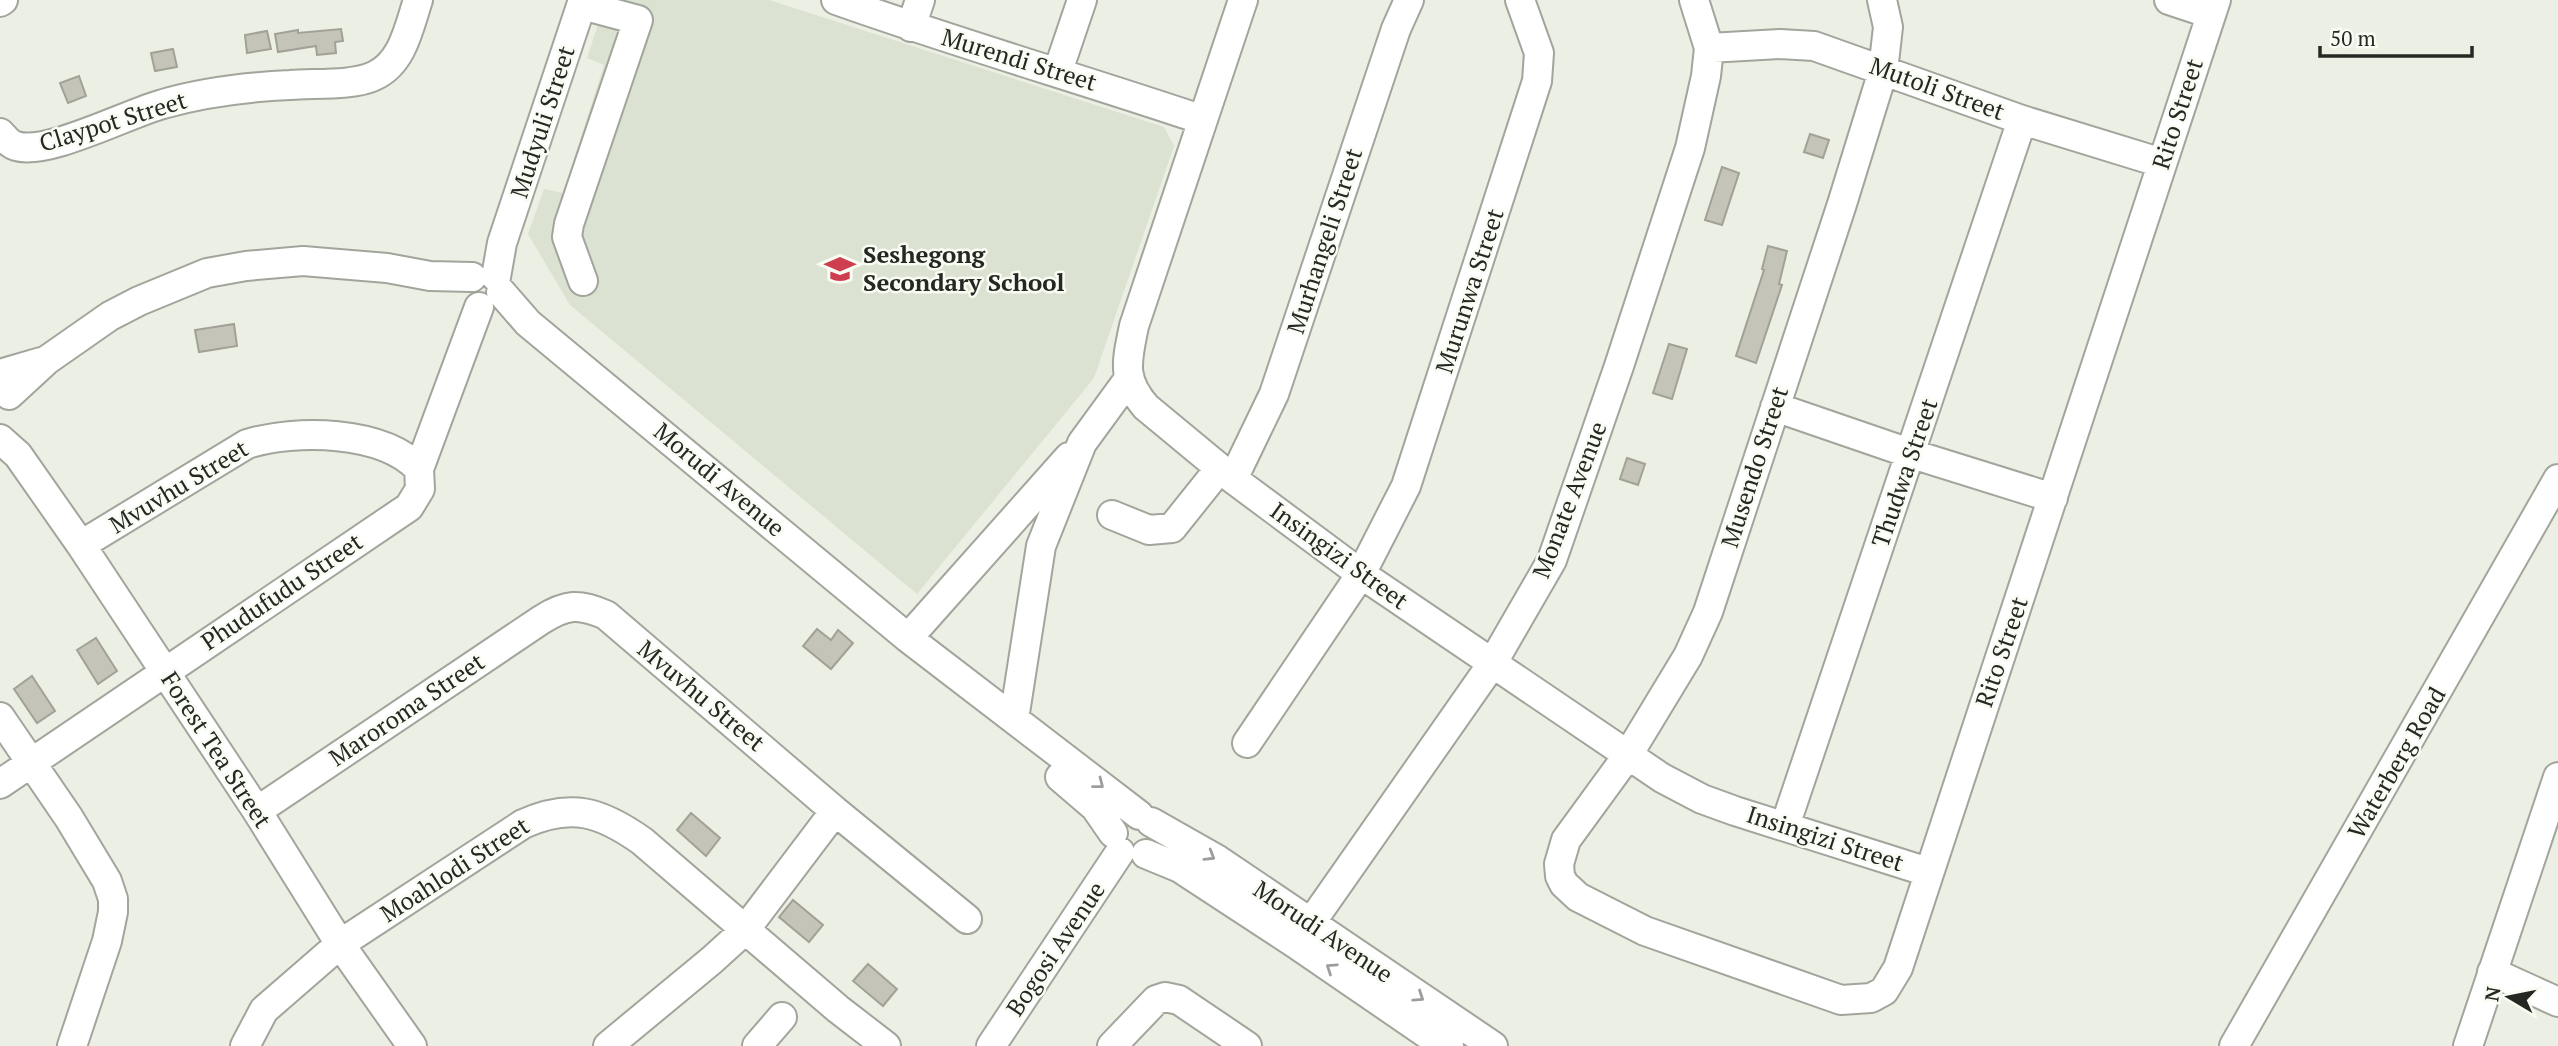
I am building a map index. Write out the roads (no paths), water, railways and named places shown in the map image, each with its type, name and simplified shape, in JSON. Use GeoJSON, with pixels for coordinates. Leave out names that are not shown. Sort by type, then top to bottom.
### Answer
{"type":"FeatureCollection","features":[{"type":"Feature","properties":{"kind":"street","name":"Claypot Street"},"geometry":{"type":"LineString","coordinates":[[0,133],[16,146],[38,148],[138,111],[201,95],[282,85],[356,80],[373,76],[394,61],[418,0]]}},
{"type":"Feature","properties":{"kind":"street","name":"Murendi Street"},"geometry":{"type":"LineString","coordinates":[[836,0],[911,27],[1058,71],[1203,120]]}},
{"type":"Feature","properties":{"kind":"street"},"geometry":{"type":"LineString","coordinates":[[911,27],[920,0]]}},
{"type":"Feature","properties":{"kind":"street"},"geometry":{"type":"LineString","coordinates":[[1058,71],[1082,0]]}},
{"type":"Feature","properties":{"kind":"street"},"geometry":{"type":"LineString","coordinates":[[908,638],[1082,443],[1128,380],[1127,361],[1134,326],[1243,0]]}},
{"type":"Feature","properties":{"kind":"street","name":"Murhangeli Street"},"geometry":{"type":"LineString","coordinates":[[1112,515],[1149,530],[1171,528],[1227,474],[1274,394],[1396,29],[1409,0]]}},
{"type":"Feature","properties":{"kind":"street","name":"Murunwa Street"},"geometry":{"type":"LineString","coordinates":[[1247,743],[1361,574],[1406,486],[1537,81],[1539,53],[1520,0]]}},
{"type":"Feature","properties":{"kind":"street","name":"Monate Avenue"},"geometry":{"type":"LineString","coordinates":[[1304,933],[1492,664],[1552,560],[1690,148],[1706,76],[1709,47],[1694,0]]}},
{"type":"Feature","properties":{"kind":"street","name":"Musendo Street"},"geometry":{"type":"LineString","coordinates":[[1578,897],[1564,884],[1560,876],[1559,864],[1566,840],[1628,755],[1699,634],[1842,204],[1883,71],[1888,27],[1882,0]]}},
{"type":"Feature","properties":{"kind":"street"},"geometry":{"type":"LineString","coordinates":[[2169,0],[2214,7]]}},
{"type":"Feature","properties":{"kind":"street"},"geometry":{"type":"LineString","coordinates":[[582,2],[638,20],[569,224],[567,237],[583,281]]}},
{"type":"Feature","properties":{"kind":"street","name":"Mudyuli Street"},"geometry":{"type":"LineString","coordinates":[[419,479],[502,243],[582,2]]}},
{"type":"Feature","properties":{"kind":"street","name":"Rito Street"},"geometry":{"type":"LineString","coordinates":[[1578,897],[1669,940],[1822,995],[1856,1001],[1877,994],[1892,981],[2214,7]]}},
{"type":"Feature","properties":{"kind":"street","name":"Mutoli Street"},"geometry":{"type":"LineString","coordinates":[[1709,47],[1780,44],[1814,46],[2022,120],[2162,163]]}},
{"type":"Feature","properties":{"kind":"street","name":"Thudwa Street"},"geometry":{"type":"LineString","coordinates":[[1785,826],[2022,120]]}},
{"type":"Feature","properties":{"kind":"street","name":"Morudi Avenue"},"geometry":{"type":"LineString","coordinates":[[5,411],[47,360],[110,316],[207,273],[303,261],[387,268],[484,290],[528,323],[908,638],[1145,818],[1217,860],[1430,1036],[1449,1046]]}},
{"type":"Feature","properties":{"kind":"street","name":"Insingizi Street"},"geometry":{"type":"LineString","coordinates":[[1128,380],[1133,393],[1146,407],[1227,474],[1361,574],[1662,778],[1702,799],[1928,872]]}},
{"type":"Feature","properties":{"kind":"street"},"geometry":{"type":"LineString","coordinates":[[1775,407],[2053,498]]}},
{"type":"Feature","properties":{"kind":"street","name":"Forest Tea Street"},"geometry":{"type":"LineString","coordinates":[[5,411],[81,545],[257,811],[340,944],[412,1046]]}},
{"type":"Feature","properties":{"kind":"street","name":"Mvuvhu Street"},"geometry":{"type":"LineString","coordinates":[[81,545],[247,444],[261,439],[283,435],[343,437],[390,448],[409,458],[419,479]]}},
{"type":"Feature","properties":{"kind":"street"},"geometry":{"type":"LineString","coordinates":[[1014,719],[1041,546],[1082,443]]}},
{"type":"Feature","properties":{"kind":"street","name":"Phudufudu Street"},"geometry":{"type":"LineString","coordinates":[[0,784],[409,507],[419,479]]}},
{"type":"Feature","properties":{"kind":"street","name":"Waterberg Road"},"geometry":{"type":"LineString","coordinates":[[2234,1046],[2558,479]]}},
{"type":"Feature","properties":{"kind":"street","name":"Mvuvhu Street"},"geometry":{"type":"LineString","coordinates":[[557,610],[581,607],[606,615],[835,811],[967,919]]}},
{"type":"Feature","properties":{"kind":"street","name":"Maroroma Street"},"geometry":{"type":"LineString","coordinates":[[257,811],[557,610]]}},
{"type":"Feature","properties":{"kind":"street","name":"Morudi Avenue"},"geometry":{"type":"LineString","coordinates":[[908,638],[1010,737],[1087,799],[1126,846],[1180,868],[1304,933],[1493,1046]]}},
{"type":"Feature","properties":{"kind":"street"},"geometry":{"type":"LineString","coordinates":[[0,716],[69,818],[107,881],[113,899],[107,941],[72,1046]]}},
{"type":"Feature","properties":{"kind":"street"},"geometry":{"type":"LineString","coordinates":[[2468,1046],[2558,777]]}},
{"type":"Feature","properties":{"kind":"street","name":"Moahlodi Street"},"geometry":{"type":"LineString","coordinates":[[246,1046],[264,1010],[340,944],[523,824],[544,814],[564,811],[584,812],[621,825],[838,1009],[886,1046]]}},
{"type":"Feature","properties":{"kind":"street"},"geometry":{"type":"LineString","coordinates":[[608,1046],[745,930],[835,811]]}},
{"type":"Feature","properties":{"kind":"street"},"geometry":{"type":"LineString","coordinates":[[1132,814],[1145,818],[1156,836],[1151,850],[1126,846],[1119,821],[1132,814]]}},
{"type":"Feature","properties":{"kind":"street","name":"Bogosi Avenue"},"geometry":{"type":"LineString","coordinates":[[991,1046],[1126,846]]}},
{"type":"Feature","properties":{"kind":"street"},"geometry":{"type":"LineString","coordinates":[[2492,972],[2558,1002]]}},
{"type":"Feature","properties":{"kind":"street"},"geometry":{"type":"LineString","coordinates":[[1112,1046],[1156,1000],[1165,997],[1179,1000],[1247,1046]]}},
{"type":"Feature","properties":{"kind":"street"},"geometry":{"type":"LineString","coordinates":[[757,1046],[782,1017]]}},
{"type":"Feature","properties":{"kind":"place","name":"Seshegong Secondary School"},"geometry":{"type":"Point","coordinates":[840,269]}}]}
